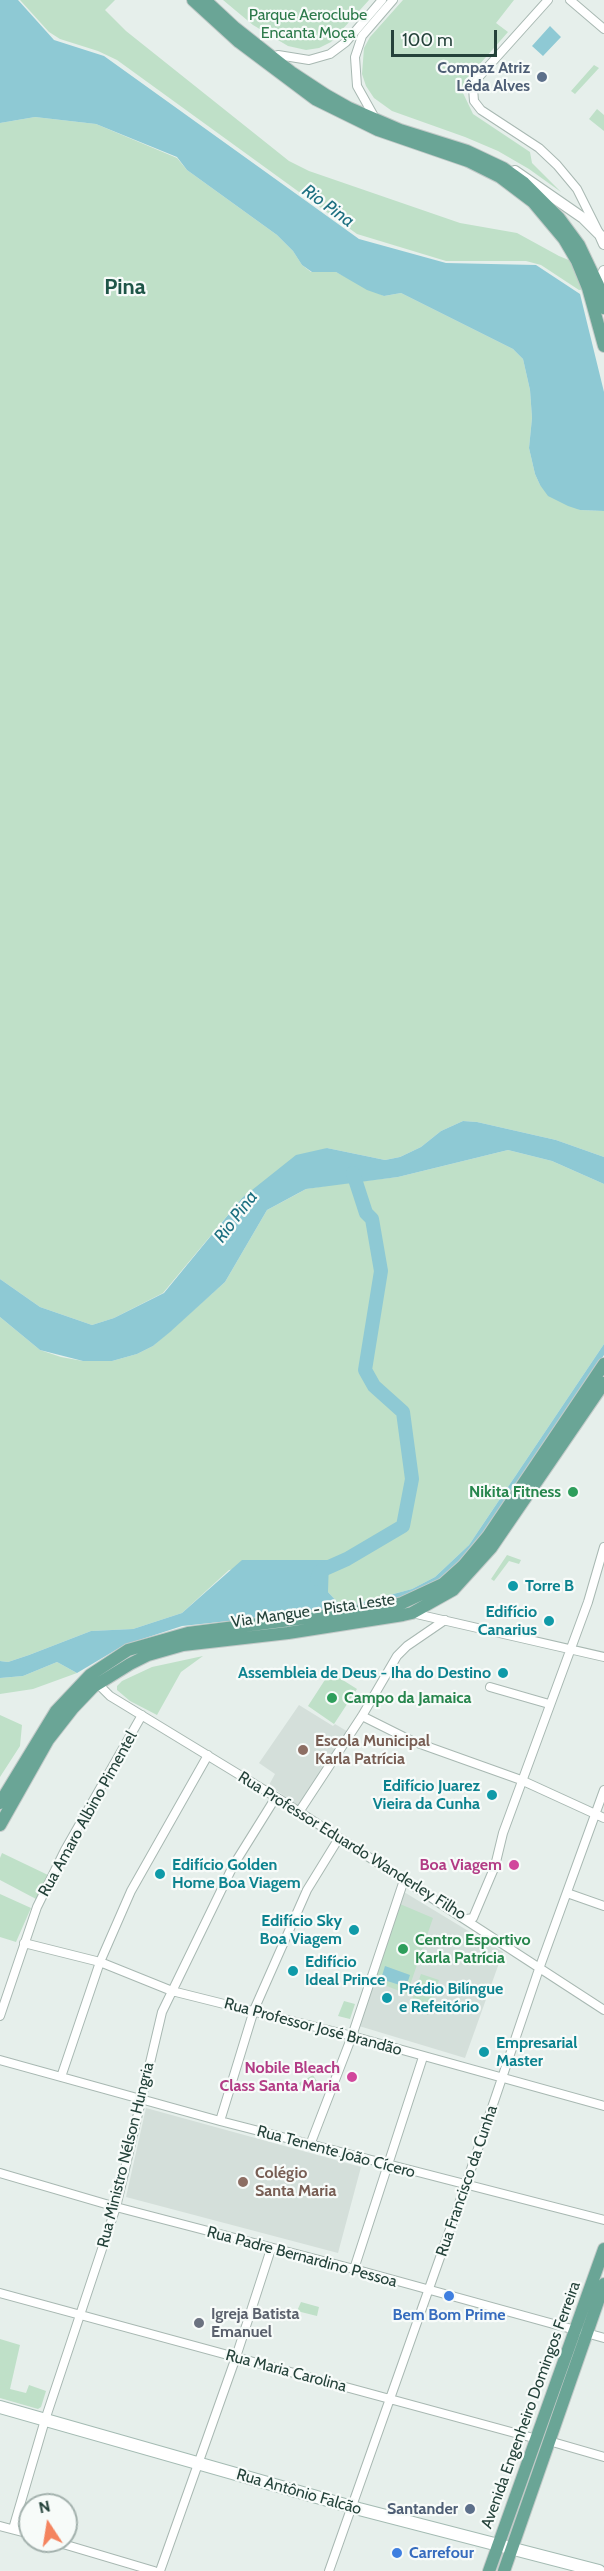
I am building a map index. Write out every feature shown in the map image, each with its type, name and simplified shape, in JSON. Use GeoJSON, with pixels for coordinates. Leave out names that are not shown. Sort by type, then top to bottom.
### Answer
{"type":"FeatureCollection","features":[{"type":"Feature","properties":{"kind":"main road"},"geometry":{"type":"LineString","coordinates":[[193,0],[239,42],[315,99],[378,130],[468,161],[500,177],[517,189],[533,202],[564,239],[599,297]]}},
{"type":"Feature","properties":{"kind":"main road"},"geometry":{"type":"LineString","coordinates":[[205,0],[234,27],[311,86],[376,120],[467,151],[503,168],[524,183],[549,206],[579,245],[599,297],[604,346]]}},
{"type":"Feature","properties":{"kind":"main road"},"geometry":{"type":"LineString","coordinates":[[0,1803],[56,1711],[90,1675],[128,1650],[188,1633],[384,1608],[402,1604],[443,1584],[463,1566],[488,1536],[604,1364]]}},
{"type":"Feature","properties":{"kind":"main road","name":"Via Mangue - Pista Leste"},"geometry":{"type":"LineString","coordinates":[[0,1826],[48,1740],[73,1708],[98,1683],[148,1655],[183,1645],[378,1621],[412,1613],[453,1590],[491,1548],[604,1383]]}},
{"type":"Feature","properties":{"kind":"main road","name":"Avenida Engenheiro Domingos Ferreira"},"geometry":{"type":"LineString","coordinates":[[504,2571],[604,2249]]}},
{"type":"Feature","properties":{"kind":"main road","name":"Avenida Engenheiro Domingos Ferreira"},"geometry":{"type":"LineString","coordinates":[[580,2332],[604,2284]]}},
{"type":"Feature","properties":{"kind":"main road","name":"Rua Antônio Falcão"},"geometry":{"type":"LineString","coordinates":[[0,2407],[351,2507],[599,2571]]}},
{"type":"Feature","properties":{"kind":"main road","name":"Avenida Engenheiro Domingos Ferreira"},"geometry":{"type":"LineString","coordinates":[[489,2571],[543,2440]]}},
{"type":"Feature","properties":{"kind":"street"},"geometry":{"type":"LineString","coordinates":[[272,57],[278,55],[309,60],[330,54],[346,42],[382,0]]}},
{"type":"Feature","properties":{"kind":"street"},"geometry":{"type":"LineString","coordinates":[[376,120],[357,86],[355,57],[362,36],[393,0]]}},
{"type":"Feature","properties":{"kind":"street"},"geometry":{"type":"LineString","coordinates":[[548,0],[477,79],[473,95],[481,110],[539,148],[557,165],[587,206],[602,239]]}},
{"type":"Feature","properties":{"kind":"street"},"geometry":{"type":"LineString","coordinates":[[570,0],[604,29]]}},
{"type":"Feature","properties":{"kind":"street"},"geometry":{"type":"LineString","coordinates":[[467,151],[523,175],[583,218],[602,239]]}},
{"type":"Feature","properties":{"kind":"street"},"geometry":{"type":"LineString","coordinates":[[599,297],[604,271]]}},
{"type":"Feature","properties":{"kind":"street"},"geometry":{"type":"LineString","coordinates":[[472,1921],[495,1866],[503,1833],[521,1780],[588,1602],[604,1547]]}},
{"type":"Feature","properties":{"kind":"street"},"geometry":{"type":"LineString","coordinates":[[412,1613],[604,1657]]}},
{"type":"Feature","properties":{"kind":"street"},"geometry":{"type":"LineString","coordinates":[[299,1812],[362,1716],[401,1651],[442,1619]]}},
{"type":"Feature","properties":{"kind":"street","name":"Rua Professor Eduardo Wanderley Filho"},"geometry":{"type":"LineString","coordinates":[[98,1683],[110,1696],[276,1797],[472,1921],[539,1969],[604,2010]]}},
{"type":"Feature","properties":{"kind":"street"},"geometry":{"type":"LineString","coordinates":[[490,1687],[549,1704]]}},
{"type":"Feature","properties":{"kind":"street","name":"Rua Amaro Albino Pimentel"},"geometry":{"type":"LineString","coordinates":[[0,2016],[37,1907],[65,1850],[142,1715]]}},
{"type":"Feature","properties":{"kind":"street"},"geometry":{"type":"LineString","coordinates":[[362,1716],[412,1741],[521,1780],[600,1816]]}},
{"type":"Feature","properties":{"kind":"street"},"geometry":{"type":"LineString","coordinates":[[61,2077],[100,1962],[130,1891],[208,1755]]}},
{"type":"Feature","properties":{"kind":"street","name":"Rua Francisco da Cunha"},"geometry":{"type":"LineString","coordinates":[[329,2571],[429,2291],[539,1969],[567,1893],[600,1816],[604,1790]]}},
{"type":"Feature","properties":{"kind":"street","name":"Rua Ministro Nélson Hungria"},"geometry":{"type":"LineString","coordinates":[[13,2529],[45,2420],[116,2207],[162,2012],[233,1866],[276,1797]]}},
{"type":"Feature","properties":{"kind":"street"},"geometry":{"type":"LineString","coordinates":[[220,2121],[254,2010],[303,1899],[339,1838]]}},
{"type":"Feature","properties":{"kind":"street"},"geometry":{"type":"LineString","coordinates":[[310,2145],[352,2036],[405,1880]]}},
{"type":"Feature","properties":{"kind":"street"},"geometry":{"type":"LineString","coordinates":[[567,1893],[604,1906]]}},
{"type":"Feature","properties":{"kind":"street","name":"Rua Professor José Brandão"},"geometry":{"type":"LineString","coordinates":[[24,1943],[100,1962],[171,1991],[352,2036],[604,2106]]}},
{"type":"Feature","properties":{"kind":"street"},"geometry":{"type":"LineString","coordinates":[[354,2269],[423,2057]]}},
{"type":"Feature","properties":{"kind":"street","name":"Rua Tenente João Cícero"},"geometry":{"type":"LineString","coordinates":[[0,2060],[387,2166],[604,2220]]}},
{"type":"Feature","properties":{"kind":"street","name":"Rua Padre Bernardino Pessoa"},"geometry":{"type":"LineString","coordinates":[[0,2173],[116,2207],[354,2269],[604,2338]]}},
{"type":"Feature","properties":{"kind":"street"},"geometry":{"type":"LineString","coordinates":[[160,2571],[236,2357],[271,2249]]}},
{"type":"Feature","properties":{"kind":"street","name":"Rua Maria Carolina"},"geometry":{"type":"LineString","coordinates":[[0,2293],[604,2457]]}},
{"type":"Feature","properties":{"kind":"street"},"geometry":{"type":"LineString","coordinates":[[0,2526],[18,2530]]}},
{"type":"Feature","properties":{"kind":"street"},"geometry":{"type":"LineString","coordinates":[[78,2548],[154,2571]]}},
{"type":"Feature","properties":{"kind":"shaded area","name":"Escola Municipal Karla Patrícia"},"geometry":{"type":"Polygon","coordinates":[[[299,1705],[333,1726],[335,1724],[350,1733],[301,1808],[269,1785],[275,1774],[259,1763],[299,1705]]]}},
{"type":"Feature","properties":{"kind":"shaded area"},"geometry":{"type":"Polygon","coordinates":[[[404,1892],[503,1952],[465,2058],[359,2026],[404,1892]]]}},
{"type":"Feature","properties":{"kind":"shaded area","name":"Colégio Santa Maria"},"geometry":{"type":"Polygon","coordinates":[[[146,2108],[361,2167],[338,2253],[126,2197],[146,2108]]]}},
{"type":"Feature","properties":{"kind":"green space"},"geometry":{"type":"Polygon","coordinates":[[[20,0],[115,0],[105,10],[126,31],[289,161],[309,171],[460,223],[517,233],[559,256],[598,272],[604,288],[579,290],[541,265],[526,261],[446,261],[357,234],[117,60],[98,51],[60,39],[49,32],[20,0]]]}},
{"type":"Feature","properties":{"kind":"green space","name":"Parque Aeroclube Encanta Moça"},"geometry":{"type":"Polygon","coordinates":[[[223,0],[369,0],[331,42],[319,48],[306,50],[288,46],[253,25],[223,0]]]}},
{"type":"Feature","properties":{"kind":"green space","name":"Parque Aeroclube Encanta Moça"},"geometry":{"type":"Polygon","coordinates":[[[403,0],[514,0],[496,23],[508,32],[464,82],[463,93],[473,114],[530,152],[532,163],[561,192],[529,169],[498,151],[392,111],[374,98],[362,74],[364,48],[370,37],[403,0]]]}},
{"type":"Feature","properties":{"kind":"green space"},"geometry":{"type":"Polygon","coordinates":[[[594,65],[599,68],[575,94],[571,91],[594,65]]]}},
{"type":"Feature","properties":{"kind":"green space"},"geometry":{"type":"Polygon","coordinates":[[[597,109],[604,115],[604,131],[589,119],[597,109]]]}},
{"type":"Feature","properties":{"kind":"green space"},"geometry":{"type":"Polygon","coordinates":[[[35,117],[96,124],[177,158],[187,170],[277,235],[293,251],[302,265],[311,272],[336,272],[384,296],[401,293],[513,349],[523,359],[530,390],[532,418],[529,448],[540,485],[580,510],[604,511],[604,1157],[556,1140],[477,1122],[463,1121],[441,1131],[421,1147],[400,1157],[385,1160],[327,1148],[242,1198],[163,1293],[114,1318],[92,1325],[40,1307],[0,1279],[0,123],[35,117]]]}},
{"type":"Feature","properties":{"kind":"green space"},"geometry":{"type":"Polygon","coordinates":[[[508,1150],[552,1161],[604,1184],[604,1344],[469,1545],[435,1577],[412,1589],[349,1606],[339,1604],[328,1592],[328,1560],[229,1570],[182,1613],[133,1629],[91,1631],[8,1662],[0,1661],[0,1317],[40,1350],[61,1357],[83,1361],[112,1361],[137,1354],[153,1346],[225,1282],[267,1210],[306,1189],[398,1177],[508,1150]]]}},
{"type":"Feature","properties":{"kind":"green space"},"geometry":{"type":"Polygon","coordinates":[[[507,1555],[521,1560],[519,1564],[509,1561],[494,1581],[491,1579],[507,1555]]]}},
{"type":"Feature","properties":{"kind":"green space"},"geometry":{"type":"Polygon","coordinates":[[[203,1656],[181,1672],[157,1715],[130,1701],[117,1690],[117,1686],[122,1681],[152,1667],[203,1656]]]}},
{"type":"Feature","properties":{"kind":"green space"},"geometry":{"type":"Polygon","coordinates":[[[57,1662],[77,1673],[33,1689],[0,1694],[0,1678],[23,1676],[57,1662]]]}},
{"type":"Feature","properties":{"kind":"green space","name":"Campo da Jamaica"},"geometry":{"type":"Polygon","coordinates":[[[330,1672],[357,1689],[334,1724],[308,1706],[330,1672]]]}},
{"type":"Feature","properties":{"kind":"green space"},"geometry":{"type":"Polygon","coordinates":[[[0,1715],[22,1725],[20,1746],[0,1777],[0,1715]]]}},
{"type":"Feature","properties":{"kind":"green space"},"geometry":{"type":"Polygon","coordinates":[[[2,1853],[48,1875],[36,1899],[0,1880],[2,1853]]]}},
{"type":"Feature","properties":{"kind":"green space"},"geometry":{"type":"Polygon","coordinates":[[[0,1894],[31,1908],[16,1942],[0,1937],[0,1894]]]}},
{"type":"Feature","properties":{"kind":"green space","name":"Centro Esportivo Karla Patrícia"},"geometry":{"type":"Polygon","coordinates":[[[400,1904],[433,1918],[407,1994],[374,1981],[400,1904]]]}},
{"type":"Feature","properties":{"kind":"green space"},"geometry":{"type":"Polygon","coordinates":[[[421,1974],[439,1980],[428,2015],[409,2009],[421,1974]]]}},
{"type":"Feature","properties":{"kind":"green space"},"geometry":{"type":"Polygon","coordinates":[[[344,2001],[355,2004],[350,2019],[338,2016],[344,2001]]]}},
{"type":"Feature","properties":{"kind":"green space"},"geometry":{"type":"Polygon","coordinates":[[[313,2075],[318,2083],[304,2092],[299,2083],[313,2075]]]}},
{"type":"Feature","properties":{"kind":"green space"},"geometry":{"type":"Polygon","coordinates":[[[301,2302],[319,2307],[317,2316],[297,2311],[301,2302]]]}},
{"type":"Feature","properties":{"kind":"green space"},"geometry":{"type":"Polygon","coordinates":[[[0,2339],[20,2345],[10,2389],[26,2393],[29,2385],[46,2391],[41,2407],[38,2409],[0,2398],[0,2339]]]}},
{"type":"Feature","properties":{"kind":"water"},"geometry":{"type":"Polygon","coordinates":[[[0,0],[18,0],[54,40],[104,56],[359,239],[446,263],[536,265],[580,294],[604,392],[604,511],[580,510],[568,506],[548,496],[540,485],[529,448],[532,418],[530,390],[523,359],[513,349],[401,293],[384,296],[367,290],[336,272],[312,272],[302,265],[293,251],[277,235],[187,170],[177,157],[96,124],[35,117],[0,123],[0,0]]]}},
{"type":"Feature","properties":{"kind":"water"},"geometry":{"type":"Polygon","coordinates":[[[550,26],[561,37],[543,56],[532,46],[550,26]]]}},
{"type":"Feature","properties":{"kind":"water","name":"Rio Pina"},"geometry":{"type":"Polygon","coordinates":[[[463,1121],[477,1122],[556,1140],[604,1157],[604,1184],[552,1161],[508,1150],[398,1177],[306,1189],[267,1210],[225,1282],[170,1332],[153,1346],[137,1354],[112,1361],[83,1361],[40,1350],[0,1317],[0,1279],[40,1307],[92,1325],[114,1318],[164,1293],[242,1198],[296,1155],[327,1148],[385,1160],[400,1157],[421,1147],[441,1131],[463,1121]]]}},
{"type":"Feature","properties":{"kind":"water"},"geometry":{"type":"Polygon","coordinates":[[[604,1344],[604,1355],[474,1550],[436,1583],[389,1604],[182,1626],[124,1645],[77,1673],[57,1662],[23,1676],[0,1678],[0,1661],[8,1662],[91,1631],[133,1629],[182,1613],[242,1560],[329,1560],[328,1592],[339,1604],[349,1606],[412,1589],[435,1577],[469,1545],[604,1344]]]}},
{"type":"Feature","properties":{"kind":"water"},"geometry":{"type":"Polygon","coordinates":[[[385,1966],[410,1975],[406,1987],[381,1979],[385,1966]]]}},
{"type":"Feature","properties":{"kind":"waterway"},"geometry":{"type":"LineString","coordinates":[[317,1579],[320,1571],[347,1559],[403,1526],[412,1479],[403,1412],[374,1386],[365,1370],[381,1271],[372,1219],[366,1213],[353,1173]]}},
{"type":"Feature","properties":{"kind":"place","name":"Compaz Atriz Lêda Alves"},"geometry":{"type":"Point","coordinates":[542,77]}},
{"type":"Feature","properties":{"kind":"place","name":"Nikita Fitness"},"geometry":{"type":"Point","coordinates":[573,1492]}},
{"type":"Feature","properties":{"kind":"place","name":"Torre B"},"geometry":{"type":"Point","coordinates":[513,1586]}},
{"type":"Feature","properties":{"kind":"place","name":"Edifício Canarius"},"geometry":{"type":"Point","coordinates":[549,1621]}},
{"type":"Feature","properties":{"kind":"place","name":"Assembleia de Deus - Iha do Destino"},"geometry":{"type":"Point","coordinates":[503,1673]}},
{"type":"Feature","properties":{"kind":"place","name":"Campo da Jamaica"},"geometry":{"type":"Point","coordinates":[332,1698]}},
{"type":"Feature","properties":{"kind":"place","name":"Escola Municipal Karla Patrícia"},"geometry":{"type":"Point","coordinates":[303,1750]}},
{"type":"Feature","properties":{"kind":"place","name":"Edifício Juarez Vieira da Cunha"},"geometry":{"type":"Point","coordinates":[492,1795]}},
{"type":"Feature","properties":{"kind":"place","name":"Boa Viagem"},"geometry":{"type":"Point","coordinates":[514,1865]}},
{"type":"Feature","properties":{"kind":"place","name":"Edifício Golden Home Boa Viagem"},"geometry":{"type":"Point","coordinates":[160,1874]}},
{"type":"Feature","properties":{"kind":"place","name":"Edifício Sky Boa Viagem"},"geometry":{"type":"Point","coordinates":[354,1930]}},
{"type":"Feature","properties":{"kind":"place","name":"Centro Esportivo Karla Patrícia"},"geometry":{"type":"Point","coordinates":[403,1949]}},
{"type":"Feature","properties":{"kind":"place","name":"Edifício Ideal Prince"},"geometry":{"type":"Point","coordinates":[293,1971]}},
{"type":"Feature","properties":{"kind":"place","name":"Prédio Bilíngue e Refeitório"},"geometry":{"type":"Point","coordinates":[387,1998]}},
{"type":"Feature","properties":{"kind":"place","name":"Empresarial Master"},"geometry":{"type":"Point","coordinates":[484,2052]}},
{"type":"Feature","properties":{"kind":"place","name":"Nobile Bleach Class Santa Maria"},"geometry":{"type":"Point","coordinates":[352,2077]}},
{"type":"Feature","properties":{"kind":"place","name":"Colégio Santa Maria"},"geometry":{"type":"Point","coordinates":[243,2182]}},
{"type":"Feature","properties":{"kind":"place","name":"Bem Bom Prime"},"geometry":{"type":"Point","coordinates":[449,2296]}},
{"type":"Feature","properties":{"kind":"place","name":"Igreja Batista Emanuel"},"geometry":{"type":"Point","coordinates":[199,2323]}},
{"type":"Feature","properties":{"kind":"place","name":"Santander"},"geometry":{"type":"Point","coordinates":[470,2509]}},
{"type":"Feature","properties":{"kind":"place","name":"Carrefour"},"geometry":{"type":"Point","coordinates":[397,2553]}},
{"type":"Feature","properties":{"kind":"district","name":"Pina"},"geometry":{"type":"Point","coordinates":[125,288]}}]}
